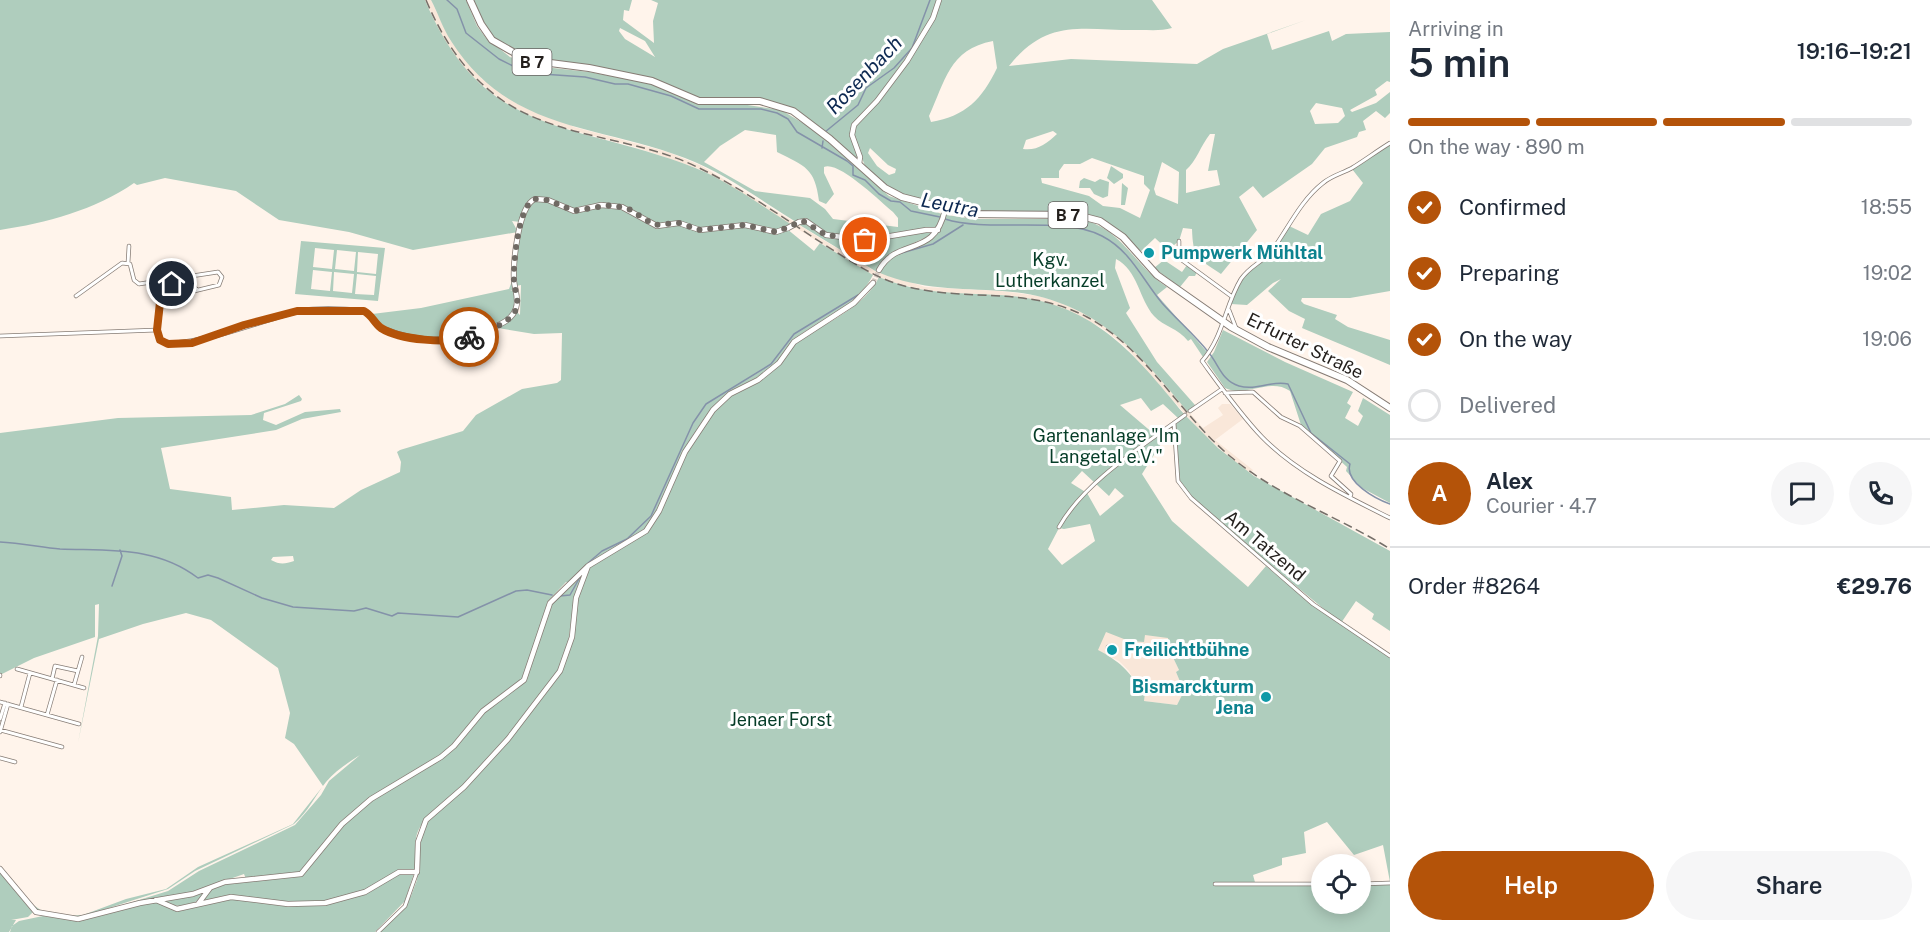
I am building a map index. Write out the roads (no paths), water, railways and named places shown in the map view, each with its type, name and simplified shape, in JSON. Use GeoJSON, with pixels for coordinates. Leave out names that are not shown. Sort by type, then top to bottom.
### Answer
{"type":"FeatureCollection","features":[{"type":"Feature","properties":{"kind":"main road","name":"B 7"},"geometry":{"type":"LineString","coordinates":[[470,0],[481,24],[492,40],[527,60],[589,68],[652,81],[699,101],[751,100],[782,107],[805,118],[896,195],[944,213]]}},
{"type":"Feature","properties":{"kind":"main road","name":"Erfurter Straße"},"geometry":{"type":"LineString","coordinates":[[944,213],[1086,217],[1108,225],[1157,275],[1223,322],[1278,352],[1347,380],[1390,408]]}},
{"type":"Feature","properties":{"kind":"street"},"geometry":{"type":"LineString","coordinates":[[859,164],[860,157],[852,135],[854,125],[877,101],[907,61],[933,18],[939,0]]}},
{"type":"Feature","properties":{"kind":"street"},"geometry":{"type":"LineString","coordinates":[[1390,143],[1323,183],[1287,225],[1268,254],[1242,276],[1231,296],[1229,310],[1212,350],[1203,361],[1255,429],[1278,452],[1350,497],[1390,518]]}},
{"type":"Feature","properties":{"kind":"street"},"geometry":{"type":"LineString","coordinates":[[164,280],[157,330],[163,343],[184,344],[285,314],[328,310],[364,311],[380,327],[414,338],[450,340],[466,338],[504,322],[516,310],[514,276],[520,227],[526,205],[535,199],[548,200],[574,211],[601,205],[622,207],[657,226],[679,223],[704,230],[748,226],[776,232],[806,221],[826,235],[867,240],[938,230]]}},
{"type":"Feature","properties":{"kind":"street"},"geometry":{"type":"LineString","coordinates":[[879,270],[886,259],[928,240],[942,224],[944,213]]}},
{"type":"Feature","properties":{"kind":"street"},"geometry":{"type":"LineString","coordinates":[[1179,241],[1179,258],[1231,296]]}},
{"type":"Feature","properties":{"kind":"street"},"geometry":{"type":"LineString","coordinates":[[129,246],[129,263],[134,280],[139,284],[184,276],[220,274],[222,281],[219,285],[161,296]]}},
{"type":"Feature","properties":{"kind":"street"},"geometry":{"type":"LineString","coordinates":[[76,296],[110,270],[122,263],[129,263]]}},
{"type":"Feature","properties":{"kind":"street"},"geometry":{"type":"LineString","coordinates":[[184,276],[197,290]]}},
{"type":"Feature","properties":{"kind":"street"},"geometry":{"type":"LineString","coordinates":[[161,296],[172,284],[172,278]]}},
{"type":"Feature","properties":{"kind":"street"},"geometry":{"type":"LineString","coordinates":[[0,869],[30,906],[43,915],[78,919],[210,888],[230,881],[302,874],[342,824],[371,799],[454,746],[483,711],[524,680],[550,603],[588,566],[646,531],[659,510],[685,452],[712,410],[730,394],[758,380],[779,363],[794,342],[854,303],[873,283]]}},
{"type":"Feature","properties":{"kind":"street"},"geometry":{"type":"LineString","coordinates":[[1229,310],[1236,330]]}},
{"type":"Feature","properties":{"kind":"street"},"geometry":{"type":"LineString","coordinates":[[0,336],[157,330]]}},
{"type":"Feature","properties":{"kind":"street"},"geometry":{"type":"LineString","coordinates":[[1190,411],[1224,391],[1253,392],[1281,417],[1304,429],[1340,461],[1331,477],[1346,488],[1351,494],[1350,497]]}},
{"type":"Feature","properties":{"kind":"street"},"geometry":{"type":"LineString","coordinates":[[1059,528],[1076,504],[1102,479],[1154,435],[1185,415]]}},
{"type":"Feature","properties":{"kind":"street","name":"Am Tatzend"},"geometry":{"type":"LineString","coordinates":[[1173,423],[1178,481],[1191,498],[1306,598],[1390,656]]}},
{"type":"Feature","properties":{"kind":"street"},"geometry":{"type":"LineString","coordinates":[[378,932],[405,906],[417,872],[418,842],[426,820],[464,787],[508,739],[560,671],[572,637],[576,598],[588,566]]}},
{"type":"Feature","properties":{"kind":"street"},"geometry":{"type":"LineString","coordinates":[[1108,650],[1110,646]]}},
{"type":"Feature","properties":{"kind":"street"},"geometry":{"type":"LineString","coordinates":[[74,685],[82,657]]}},
{"type":"Feature","properties":{"kind":"street"},"geometry":{"type":"LineString","coordinates":[[47,715],[55,679],[55,666],[78,671]]}},
{"type":"Feature","properties":{"kind":"street"},"geometry":{"type":"LineString","coordinates":[[17,669],[84,688]]}},
{"type":"Feature","properties":{"kind":"street"},"geometry":{"type":"LineString","coordinates":[[21,707],[30,673]]}},
{"type":"Feature","properties":{"kind":"street"},"geometry":{"type":"LineString","coordinates":[[4,703],[79,724]]}},
{"type":"Feature","properties":{"kind":"street"},"geometry":{"type":"LineString","coordinates":[[0,717],[4,703]]}},
{"type":"Feature","properties":{"kind":"street"},"geometry":{"type":"LineString","coordinates":[[4,703],[0,731],[62,747]]}},
{"type":"Feature","properties":{"kind":"street"},"geometry":{"type":"LineString","coordinates":[[0,758],[15,762]]}},
{"type":"Feature","properties":{"kind":"street"},"geometry":{"type":"LineString","coordinates":[[156,900],[174,909],[231,897],[288,904],[325,903],[364,892],[399,872],[417,872]]}},
{"type":"Feature","properties":{"kind":"street"},"geometry":{"type":"LineString","coordinates":[[1215,884],[1311,884]]}},
{"type":"Feature","properties":{"kind":"street"},"geometry":{"type":"LineString","coordinates":[[1371,884],[1390,884]]}},
{"type":"Feature","properties":{"kind":"street"},"geometry":{"type":"LineString","coordinates":[[198,904],[210,888]]}},
{"type":"Feature","properties":{"kind":"waterway","name":"Leutra"},"geometry":{"type":"LineString","coordinates":[[447,0],[457,9],[466,33],[499,59],[515,67],[542,74],[585,77],[615,84],[628,84],[671,96],[699,109],[761,109],[777,113],[788,119],[797,132],[847,161],[853,166],[853,175],[865,180],[879,194],[891,201],[900,202],[911,211],[940,217]]}},
{"type":"Feature","properties":{"kind":"waterway","name":"Rosenbach"},"geometry":{"type":"LineString","coordinates":[[825,132],[858,105],[866,88],[894,68],[912,48],[930,0]]}},
{"type":"Feature","properties":{"kind":"waterway","name":"Leutra"},"geometry":{"type":"LineString","coordinates":[[822,148],[823,141]]}},
{"type":"Feature","properties":{"kind":"waterway","name":"Leutra"},"geometry":{"type":"LineString","coordinates":[[945,219],[982,225],[1067,226],[1086,230],[1112,242],[1128,257],[1162,303],[1204,346],[1221,372],[1233,384],[1246,387],[1276,383],[1288,384],[1311,433],[1350,464],[1349,471],[1362,489],[1390,504]]}},
{"type":"Feature","properties":{"kind":"waterway"},"geometry":{"type":"LineString","coordinates":[[898,254],[933,244],[963,225]]}},
{"type":"Feature","properties":{"kind":"waterway"},"geometry":{"type":"LineString","coordinates":[[588,563],[602,551],[627,539],[651,516],[693,423],[706,404],[771,364],[794,334],[858,295]]}},
{"type":"Feature","properties":{"kind":"waterway"},"geometry":{"type":"LineString","coordinates":[[0,542],[149,555],[166,560],[198,578],[208,575],[218,578],[262,598],[293,607],[354,611],[366,608],[392,616],[398,613],[458,617],[516,591],[527,590],[552,595]]}},
{"type":"Feature","properties":{"kind":"waterway"},"geometry":{"type":"LineString","coordinates":[[112,586],[122,556],[120,550]]}},
{"type":"Feature","properties":{"kind":"waterway"},"geometry":{"type":"LineString","coordinates":[[560,596],[570,595],[580,577]]}},
{"type":"Feature","properties":{"kind":"tunnel"},"geometry":{"type":"LineString","coordinates":[[873,283],[879,270]]}},
{"type":"Feature","properties":{"kind":"railway"},"geometry":{"type":"LineString","coordinates":[[426,0],[448,43],[467,68],[489,90],[523,112],[545,122],[640,147],[704,170],[740,190],[852,262],[891,282],[948,293],[1041,301],[1064,307],[1087,317],[1128,346],[1212,440],[1249,471],[1390,549]]}},
{"type":"Feature","properties":{"kind":"place","name":"Pumpwerk Mühltal"},"geometry":{"type":"Point","coordinates":[1149,253]}},
{"type":"Feature","properties":{"kind":"place","name":"Freilichtbühne"},"geometry":{"type":"Point","coordinates":[1112,650]}},
{"type":"Feature","properties":{"kind":"place","name":"Bismarckturm Jena"},"geometry":{"type":"Point","coordinates":[1266,697]}},
{"type":"Feature","properties":{"kind":"park label","name":"Kgv. Lutherkanzel"},"geometry":{"type":"Point","coordinates":[1050,270]}},
{"type":"Feature","properties":{"kind":"park label","name":"Gartenanlage \"Im Langetal e.V.\""},"geometry":{"type":"Point","coordinates":[1106,446]}},
{"type":"Feature","properties":{"kind":"park label","name":"Jenaer Forst"},"geometry":{"type":"Point","coordinates":[781,720]}}]}
